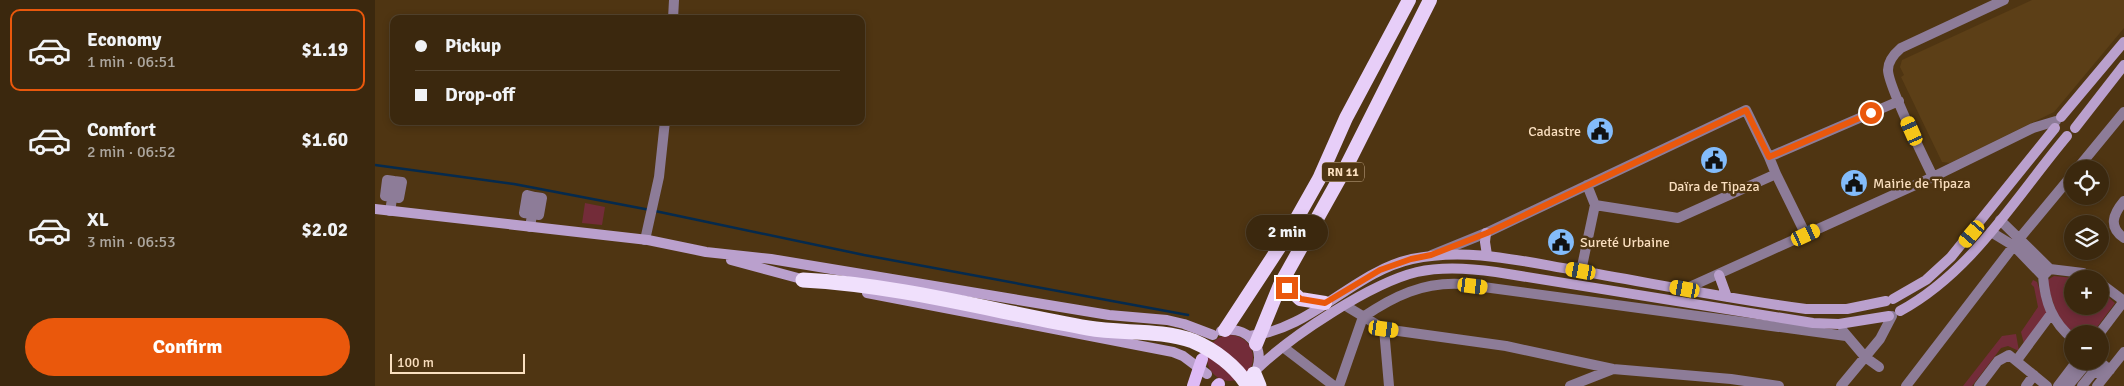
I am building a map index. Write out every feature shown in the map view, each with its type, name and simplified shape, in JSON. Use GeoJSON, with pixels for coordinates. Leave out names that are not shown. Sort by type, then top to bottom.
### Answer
{"type":"FeatureCollection","features":[{"type":"Feature","properties":{"kind":"highway","name":"RN 11"},"geometry":{"type":"LineString","coordinates":[[1219,333],[1288,234],[1319,179],[1346,118],[1409,0]]}},
{"type":"Feature","properties":{"kind":"highway","name":"RN 11"},"geometry":{"type":"LineString","coordinates":[[1254,338],[1282,282],[1347,165],[1430,0]]}},
{"type":"Feature","properties":{"kind":"highway"},"geometry":{"type":"LineString","coordinates":[[862,276],[946,300]]}},
{"type":"Feature","properties":{"kind":"highway"},"geometry":{"type":"LineString","coordinates":[[803,280],[847,284],[946,300],[1104,330],[1181,338],[1211,351],[1241,375],[1255,379]]}},
{"type":"Feature","properties":{"kind":"highway"},"geometry":{"type":"LineString","coordinates":[[1282,282],[1301,299],[1325,303]]}},
{"type":"Feature","properties":{"kind":"main road"},"geometry":{"type":"LineString","coordinates":[[375,208],[645,240],[706,252],[771,260],[1095,312],[1175,322],[1219,333],[1240,331],[1254,338],[1282,328],[1380,270],[1411,259],[1431,255],[1487,255],[1792,307],[1829,310],[1861,307],[1890,300],[1926,280],[1951,257],[2057,122],[2124,42]]}},
{"type":"Feature","properties":{"kind":"main road"},"geometry":{"type":"LineString","coordinates":[[1236,386],[1255,379],[1283,346],[1346,306],[1380,286],[1403,276],[1433,269],[1467,268],[1813,323],[1839,324],[1894,314],[1927,295],[1946,279],[1991,232],[2124,66]]}},
{"type":"Feature","properties":{"kind":"main road"},"geometry":{"type":"LineString","coordinates":[[2057,122],[2067,116],[2073,119],[2075,128]]}},
{"type":"Feature","properties":{"kind":"main road"},"geometry":{"type":"LineString","coordinates":[[2057,122],[2058,134],[2067,136]]}},
{"type":"Feature","properties":{"kind":"main road"},"geometry":{"type":"LineString","coordinates":[[1487,233],[1485,246],[1487,255]]}},
{"type":"Feature","properties":{"kind":"main road"},"geometry":{"type":"LineString","coordinates":[[706,252],[803,280],[1173,352],[1203,367],[1221,385]]}},
{"type":"Feature","properties":{"kind":"main road"},"geometry":{"type":"LineString","coordinates":[[1719,275],[1727,296]]}},
{"type":"Feature","properties":{"kind":"main road"},"geometry":{"type":"LineString","coordinates":[[1890,300],[1883,310],[1894,314]]}},
{"type":"Feature","properties":{"kind":"main road"},"geometry":{"type":"LineString","coordinates":[[1890,300],[1899,304],[1894,314]]}},
{"type":"Feature","properties":{"kind":"main road","name":"RN 11"},"geometry":{"type":"LineString","coordinates":[[1193,386],[1203,367],[1206,343],[1219,333]]}},
{"type":"Feature","properties":{"kind":"main road","name":"RN 11"},"geometry":{"type":"LineString","coordinates":[[1254,338],[1259,356],[1255,379]]}},
{"type":"Feature","properties":{"kind":"street"},"geometry":{"type":"LineString","coordinates":[[673,15],[674,0]]}},
{"type":"Feature","properties":{"kind":"street"},"geometry":{"type":"LineString","coordinates":[[1933,177],[1899,101],[1888,70],[1893,55],[1901,48],[2005,0]]}},
{"type":"Feature","properties":{"kind":"street"},"geometry":{"type":"LineString","coordinates":[[1769,157],[1899,101]]}},
{"type":"Feature","properties":{"kind":"street"},"geometry":{"type":"LineString","coordinates":[[1431,255],[1487,233],[1746,110],[1806,235]]}},
{"type":"Feature","properties":{"kind":"street"},"geometry":{"type":"LineString","coordinates":[[2084,160],[2124,112]]}},
{"type":"Feature","properties":{"kind":"street"},"geometry":{"type":"LineString","coordinates":[[1685,289],[1933,177],[2033,128],[2057,122]]}},
{"type":"Feature","properties":{"kind":"street"},"geometry":{"type":"LineString","coordinates":[[645,240],[653,204],[664,125]]}},
{"type":"Feature","properties":{"kind":"street"},"geometry":{"type":"LineString","coordinates":[[1595,205],[1678,218],[1776,174]]}},
{"type":"Feature","properties":{"kind":"street"},"geometry":{"type":"LineString","coordinates":[[390,211],[392,197],[385,196],[387,180],[394,181]]}},
{"type":"Feature","properties":{"kind":"street"},"geometry":{"type":"LineString","coordinates":[[1581,271],[1595,205],[1587,185]]}},
{"type":"Feature","properties":{"kind":"street"},"geometry":{"type":"LineString","coordinates":[[1906,386],[2016,243],[2064,185]]}},
{"type":"Feature","properties":{"kind":"street"},"geometry":{"type":"LineString","coordinates":[[530,227],[532,214],[524,213],[527,196],[535,197]]}},
{"type":"Feature","properties":{"kind":"street"},"geometry":{"type":"LineString","coordinates":[[2124,201],[2113,216],[2114,228],[2122,237],[2116,239],[2124,245]]}},
{"type":"Feature","properties":{"kind":"street"},"geometry":{"type":"LineString","coordinates":[[2000,220],[2016,243],[2047,272],[2064,273]]}},
{"type":"Feature","properties":{"kind":"street"},"geometry":{"type":"LineString","coordinates":[[1991,232],[2016,243]]}},
{"type":"Feature","properties":{"kind":"street"},"geometry":{"type":"LineString","coordinates":[[2047,272],[2044,290],[2051,314],[2059,328],[2064,332]]}},
{"type":"Feature","properties":{"kind":"street"},"geometry":{"type":"LineString","coordinates":[[1339,386],[1363,317],[1404,293],[1420,287],[1447,284],[1846,336]]}},
{"type":"Feature","properties":{"kind":"street"},"geometry":{"type":"LineString","coordinates":[[2106,325],[2124,301],[2109,290]]}},
{"type":"Feature","properties":{"kind":"street"},"geometry":{"type":"LineString","coordinates":[[1346,306],[1384,329],[1506,346],[1613,369],[1731,378],[1779,386]]}},
{"type":"Feature","properties":{"kind":"street"},"geometry":{"type":"LineString","coordinates":[[1841,386],[1880,338],[1894,314]]}},
{"type":"Feature","properties":{"kind":"street"},"geometry":{"type":"LineString","coordinates":[[2017,360],[2051,314]]}},
{"type":"Feature","properties":{"kind":"street"},"geometry":{"type":"LineString","coordinates":[[1839,324],[1846,336],[1865,357],[1879,367]]}},
{"type":"Feature","properties":{"kind":"street"},"geometry":{"type":"LineString","coordinates":[[1384,329],[1389,386]]}},
{"type":"Feature","properties":{"kind":"street"},"geometry":{"type":"LineString","coordinates":[[1283,346],[1334,386]]}},
{"type":"Feature","properties":{"kind":"street"},"geometry":{"type":"LineString","coordinates":[[2082,386],[2095,370],[2104,378],[2124,352]]}},
{"type":"Feature","properties":{"kind":"street"},"geometry":{"type":"LineString","coordinates":[[1979,386],[2003,356],[2009,355],[2047,386]]}},
{"type":"Feature","properties":{"kind":"street"},"geometry":{"type":"LineString","coordinates":[[1570,386],[1613,369]]}},
{"type":"Feature","properties":{"kind":"street"},"geometry":{"type":"LineString","coordinates":[[2063,385],[2072,370]]}},
{"type":"Feature","properties":{"kind":"street"},"geometry":{"type":"LineString","coordinates":[[2063,385],[2079,370]]}},
{"type":"Feature","properties":{"kind":"street"},"geometry":{"type":"LineString","coordinates":[[2026,386],[2035,375]]}},
{"type":"Feature","properties":{"kind":"street"},"geometry":{"type":"LineString","coordinates":[[1718,386],[1731,378]]}},
{"type":"Feature","properties":{"kind":"shaded area"},"geometry":{"type":"Polygon","coordinates":[[[2032,0],[2124,0],[2124,28],[2054,112],[1950,163],[1942,162],[1901,77],[1904,75],[1900,67],[1902,60],[2032,0]]]}},
{"type":"Feature","properties":{"kind":"shaded area"},"geometry":{"type":"Polygon","coordinates":[[[585,203],[605,207],[602,225],[582,223],[585,203]]]}},
{"type":"Feature","properties":{"kind":"shaded area"},"geometry":{"type":"Polygon","coordinates":[[[2054,276],[2064,277],[2064,315],[2106,315],[2099,325],[2064,325],[2059,320],[2046,281],[2054,276]]]}},
{"type":"Feature","properties":{"kind":"shaded area"},"geometry":{"type":"Polygon","coordinates":[[[2033,280],[2037,282],[2047,312],[2024,344],[2021,332],[2038,307],[2034,287],[2031,284],[2033,280]]]}},
{"type":"Feature","properties":{"kind":"shaded area"},"geometry":{"type":"Polygon","coordinates":[[[2109,298],[2115,303],[2109,311],[2109,298]]]}},
{"type":"Feature","properties":{"kind":"shaded area"},"geometry":{"type":"Polygon","coordinates":[[[2016,334],[2019,351],[2008,346],[2001,348],[1972,386],[1963,386],[2002,336],[2016,334]]]}},
{"type":"Feature","properties":{"kind":"shaded area"},"geometry":{"type":"Polygon","coordinates":[[[1226,335],[1234,335],[1243,339],[1249,345],[1253,358],[1249,371],[1243,377],[1234,381],[1226,381],[1217,377],[1211,371],[1207,362],[1207,354],[1211,345],[1217,339],[1226,335]]]}},
{"type":"Feature","properties":{"kind":"waterway"},"geometry":{"type":"LineString","coordinates":[[375,165],[514,184],[650,210]]}},
{"type":"Feature","properties":{"kind":"waterway"},"geometry":{"type":"LineString","coordinates":[[655,211],[864,255],[1188,315]]}},
{"type":"Feature","properties":{"kind":"place","name":"Cadastre"},"geometry":{"type":"Point","coordinates":[1600,131]}},
{"type":"Feature","properties":{"kind":"place","name":"Daïra de Tipaza"},"geometry":{"type":"Point","coordinates":[1714,160]}},
{"type":"Feature","properties":{"kind":"place","name":"Mairie de Tipaza"},"geometry":{"type":"Point","coordinates":[1854,183]}},
{"type":"Feature","properties":{"kind":"place","name":"Sureté Urbaine"},"geometry":{"type":"Point","coordinates":[1561,242]}},
{"type":"Feature","properties":{"kind":"route"},"geometry":{"type":"LineString","coordinates":[[1287,288],[1293,294],[1308,302],[1325,303],[1380,270],[1411,259],[1431,255],[1487,233],[1746,110],[1769,157],[1871,113]]}}]}
